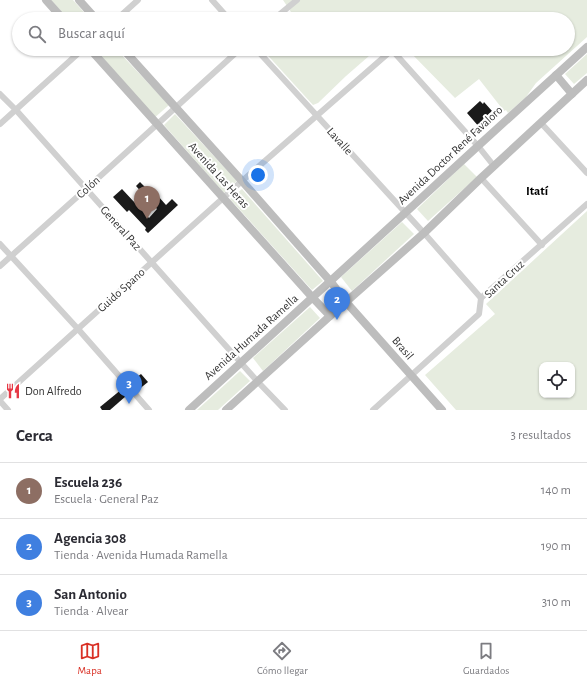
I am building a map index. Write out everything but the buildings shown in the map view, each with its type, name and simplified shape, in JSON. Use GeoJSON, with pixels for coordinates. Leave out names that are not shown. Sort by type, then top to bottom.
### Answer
{"type":"FeatureCollection","features":[{"type":"Feature","properties":{"kind":"main road"},"geometry":{"type":"LineString","coordinates":[[46,0],[57,12]]}},
{"type":"Feature","properties":{"kind":"main road"},"geometry":{"type":"LineString","coordinates":[[79,0],[90,12]]}},
{"type":"Feature","properties":{"kind":"main road","name":"Avenida Doctor René Favaloro"},"geometry":{"type":"LineString","coordinates":[[331,282],[587,47]]}},
{"type":"Feature","properties":{"kind":"main road","name":"Avenida Las Heras"},"geometry":{"type":"LineString","coordinates":[[96,56],[330,316]]}},
{"type":"Feature","properties":{"kind":"main road","name":"Avenida Las Heras"},"geometry":{"type":"LineString","coordinates":[[129,56],[331,282],[346,302]]}},
{"type":"Feature","properties":{"kind":"main road"},"geometry":{"type":"LineString","coordinates":[[556,75],[572,94]]}},
{"type":"Feature","properties":{"kind":"main road"},"geometry":{"type":"LineString","coordinates":[[226,410],[424,233],[587,80]]}},
{"type":"Feature","properties":{"kind":"main road","name":"Avenida Humada Ramella"},"geometry":{"type":"LineString","coordinates":[[189,410],[312,297],[331,282]]}},
{"type":"Feature","properties":{"kind":"main road","name":"Brasil"},"geometry":{"type":"LineString","coordinates":[[346,302],[442,410]]}},
{"type":"Feature","properties":{"kind":"street"},"geometry":{"type":"LineString","coordinates":[[124,12],[138,0]]}},
{"type":"Feature","properties":{"kind":"street"},"geometry":{"type":"LineString","coordinates":[[212,0],[223,12]]}},
{"type":"Feature","properties":{"kind":"street"},"geometry":{"type":"LineString","coordinates":[[282,12],[297,0]]}},
{"type":"Feature","properties":{"kind":"street"},"geometry":{"type":"LineString","coordinates":[[0,124],[75,56]]}},
{"type":"Feature","properties":{"kind":"street","name":"Colón"},"geometry":{"type":"LineString","coordinates":[[0,266],[232,56]]}},
{"type":"Feature","properties":{"kind":"street","name":"Lavalle"},"geometry":{"type":"LineString","coordinates":[[262,56],[424,233],[481,298]]}},
{"type":"Feature","properties":{"kind":"street","name":"Guido Spano"},"geometry":{"type":"LineString","coordinates":[[0,400],[242,181],[385,56]]}},
{"type":"Feature","properties":{"kind":"street"},"geometry":{"type":"LineString","coordinates":[[397,56],[494,166]]}},
{"type":"Feature","properties":{"kind":"street","name":"General Paz"},"geometry":{"type":"LineString","coordinates":[[0,94],[16,110],[258,382],[285,410]]}},
{"type":"Feature","properties":{"kind":"street"},"geometry":{"type":"LineString","coordinates":[[541,123],[587,173]]}},
{"type":"Feature","properties":{"kind":"street"},"geometry":{"type":"LineString","coordinates":[[481,178],[542,244]]}},
{"type":"Feature","properties":{"kind":"street","name":"Santa Cruz"},"geometry":{"type":"LineString","coordinates":[[373,410],[478,314],[481,298],[587,204]]}},
{"type":"Feature","properties":{"kind":"street"},"geometry":{"type":"LineString","coordinates":[[0,244],[78,329],[149,410]]}},
{"type":"Feature","properties":{"kind":"street"},"geometry":{"type":"LineString","coordinates":[[0,400],[8,410]]}},
{"type":"Feature","properties":{"kind":"shaded area"},"geometry":{"type":"Polygon","coordinates":[[[51,0],[73,0],[84,12],[62,12],[51,0]]]}},
{"type":"Feature","properties":{"kind":"shaded area"},"geometry":{"type":"Polygon","coordinates":[[[283,0],[587,0],[587,37],[575,48],[575,12],[291,12],[283,0]]]}},
{"type":"Feature","properties":{"kind":"shaded area"},"geometry":{"type":"Polygon","coordinates":[[[587,54],[587,73],[574,84],[565,74],[587,54]]]}},
{"type":"Feature","properties":{"kind":"shaded area"},"geometry":{"type":"Polygon","coordinates":[[[102,56],[123,56],[169,105],[153,119],[102,56]]]}},
{"type":"Feature","properties":{"kind":"shaded area"},"geometry":{"type":"Polygon","coordinates":[[[268,56],[369,56],[318,103],[313,105],[268,56]]]}},
{"type":"Feature","properties":{"kind":"shaded area"},"geometry":{"type":"Polygon","coordinates":[[[414,56],[566,56],[536,83],[526,97],[508,113],[506,110],[504,111],[479,79],[455,98],[414,56]]]}},
{"type":"Feature","properties":{"kind":"shaded area"},"geometry":{"type":"Polygon","coordinates":[[[175,114],[237,181],[224,193],[164,125],[175,114]]]}},
{"type":"Feature","properties":{"kind":"shaded area"},"geometry":{"type":"Polygon","coordinates":[[[464,164],[477,177],[428,221],[417,209],[464,164]]]}},
{"type":"Feature","properties":{"kind":"shaded area"},"geometry":{"type":"Polygon","coordinates":[[[242,189],[323,281],[312,290],[230,199],[242,189]]]}},
{"type":"Feature","properties":{"kind":"shaded area"},"geometry":{"type":"Polygon","coordinates":[[[587,211],[587,410],[456,410],[425,375],[495,314],[486,304],[587,211]]]}},
{"type":"Feature","properties":{"kind":"shaded area"},"geometry":{"type":"Polygon","coordinates":[[[402,222],[414,234],[352,291],[341,277],[402,222]]]}},
{"type":"Feature","properties":{"kind":"shaded area"},"geometry":{"type":"Polygon","coordinates":[[[328,294],[332,294],[336,300],[332,306],[328,306],[324,302],[324,298],[328,294]]]}},
{"type":"Feature","properties":{"kind":"shaded area"},"geometry":{"type":"Polygon","coordinates":[[[310,307],[320,318],[263,371],[253,358],[310,307]]]}},
{"type":"Feature","properties":{"kind":"shaded area"},"geometry":{"type":"Polygon","coordinates":[[[240,371],[250,381],[218,410],[197,410],[240,371]]]}},
{"type":"Feature","properties":{"kind":"place","name":"Escuela 236"},"geometry":{"type":"Point","coordinates":[147,219]}},
{"type":"Feature","properties":{"kind":"place","name":"Agencia 308"},"geometry":{"type":"Point","coordinates":[337,320]}},
{"type":"Feature","properties":{"kind":"place","name":"Don Alfredo"},"geometry":{"type":"Point","coordinates":[13,391]}},
{"type":"Feature","properties":{"kind":"place","name":"San Antonio"},"geometry":{"type":"Point","coordinates":[129,404]}},
{"type":"Feature","properties":{"kind":"district","name":"Itatí"},"geometry":{"type":"Point","coordinates":[537,191]}}]}
